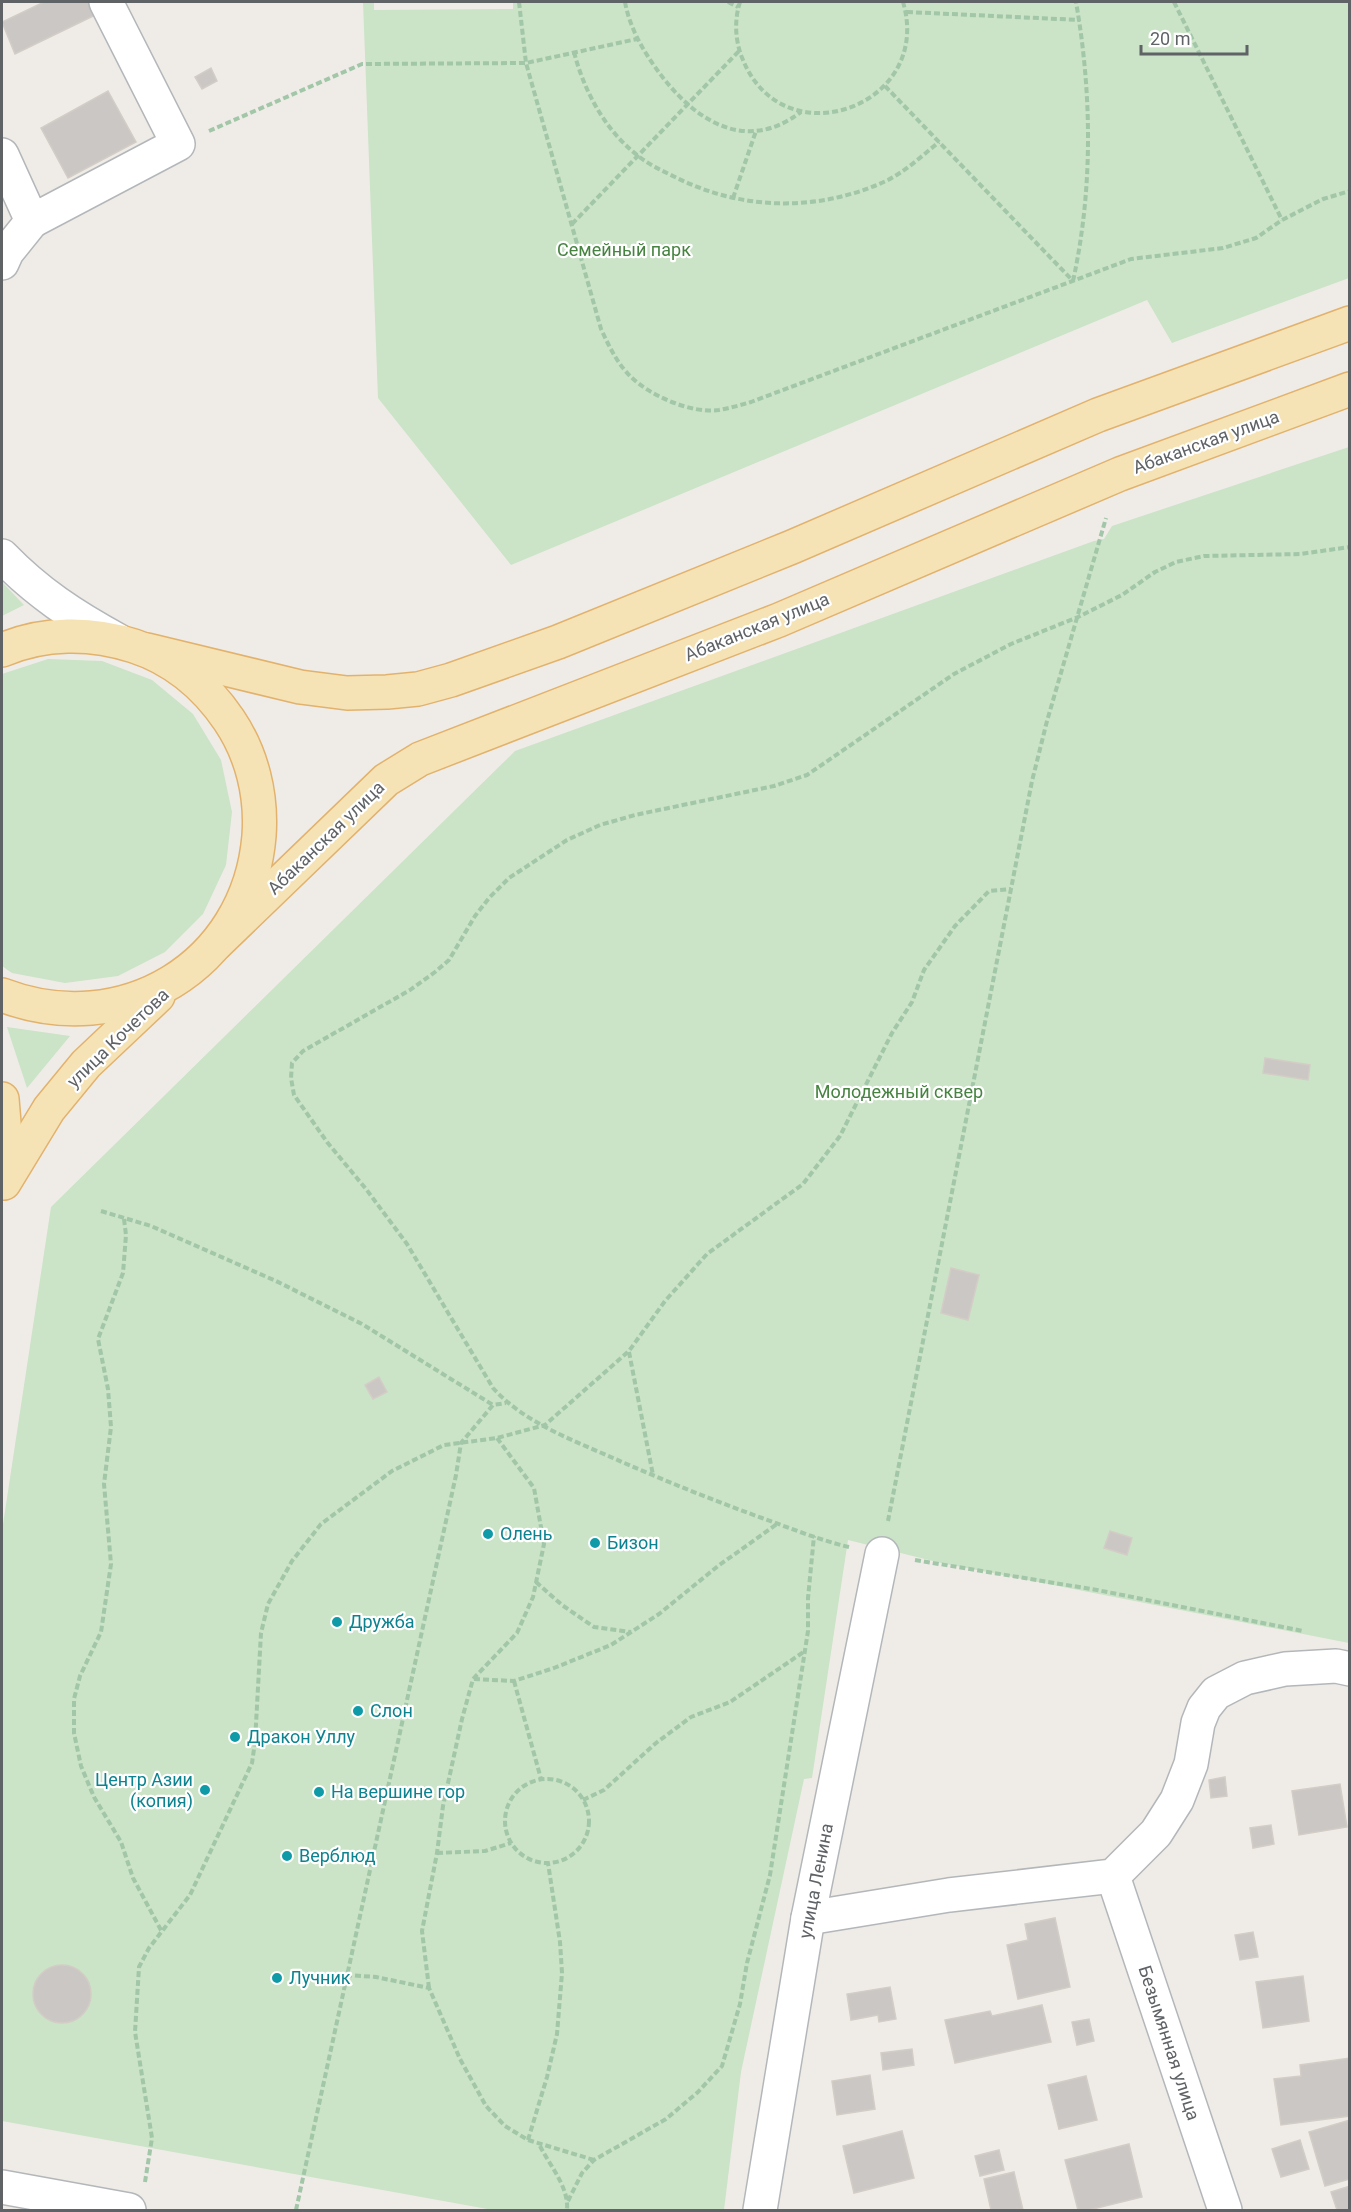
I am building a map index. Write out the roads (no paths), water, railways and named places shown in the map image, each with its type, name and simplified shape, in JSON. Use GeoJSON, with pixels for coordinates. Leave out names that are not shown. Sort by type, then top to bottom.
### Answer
{"type":"FeatureCollection","features":[{"type":"Feature","properties":{"kind":"main road"},"geometry":{"type":"LineString","coordinates":[[2,650],[33,640],[55,637],[99,637],[300,687],[347,693],[387,693],[418,689],[452,680],[558,642],[792,547],[1098,415],[1350,323]]}},
{"type":"Feature","properties":{"kind":"main road","name":"Абаканская улица"},"geometry":{"type":"LineString","coordinates":[[208,952],[386,780],[420,759],[779,620],[1120,474],[1350,389]]}},
{"type":"Feature","properties":{"kind":"main road"},"geometry":{"type":"LineString","coordinates":[[2,995],[23,1003],[54,1010],[86,1010],[117,1005],[148,995],[175,980],[208,952],[237,913],[250,885],[260,822],[258,791],[250,760],[236,731],[219,705],[197,682],[171,663],[134,646]]}},
{"type":"Feature","properties":{"kind":"main road","name":"улица Кочетова"},"geometry":{"type":"LineString","coordinates":[[3,1191],[49,1109],[86,1064],[132,1018],[208,952]]}},
{"type":"Feature","properties":{"kind":"main road","name":"улица Кочетова"},"geometry":{"type":"LineString","coordinates":[[2,1099],[5,1135],[3,1191]]}},
{"type":"Feature","properties":{"kind":"street"},"geometry":{"type":"LineString","coordinates":[[2,263],[7,252],[33,221],[178,144],[106,2]]}},
{"type":"Feature","properties":{"kind":"street"},"geometry":{"type":"LineString","coordinates":[[2,155],[33,221]]}},
{"type":"Feature","properties":{"kind":"street"},"geometry":{"type":"LineString","coordinates":[[2,556],[48,597],[76,618],[134,646]]}},
{"type":"Feature","properties":{"kind":"street","name":"улица Ленина"},"geometry":{"type":"LineString","coordinates":[[760,2211],[808,1918],[882,1554]]}},
{"type":"Feature","properties":{"kind":"street"},"geometry":{"type":"LineString","coordinates":[[808,1918],[949,1895],[1113,1876],[1156,1833],[1177,1800],[1191,1764],[1198,1723],[1204,1708],[1216,1694],[1245,1678],[1285,1670],[1336,1666],[1350,1669]]}},
{"type":"Feature","properties":{"kind":"street","name":"Безымянная улица"},"geometry":{"type":"LineString","coordinates":[[1113,1876],[1225,2211]]}},
{"type":"Feature","properties":{"kind":"street"},"geometry":{"type":"LineString","coordinates":[[2,2187],[136,2200]]}},
{"type":"Feature","properties":{"kind":"place","name":"Олень"},"geometry":{"type":"Point","coordinates":[488,1534]}},
{"type":"Feature","properties":{"kind":"place","name":"Бизон"},"geometry":{"type":"Point","coordinates":[595,1543]}},
{"type":"Feature","properties":{"kind":"place","name":"Дружба"},"geometry":{"type":"Point","coordinates":[337,1622]}},
{"type":"Feature","properties":{"kind":"place","name":"Слон"},"geometry":{"type":"Point","coordinates":[358,1711]}},
{"type":"Feature","properties":{"kind":"place","name":"Дракон Уллу"},"geometry":{"type":"Point","coordinates":[235,1737]}},
{"type":"Feature","properties":{"kind":"place","name":"Центр Азии (копия)"},"geometry":{"type":"Point","coordinates":[205,1790]}},
{"type":"Feature","properties":{"kind":"place","name":"На вершине гор"},"geometry":{"type":"Point","coordinates":[319,1792]}},
{"type":"Feature","properties":{"kind":"place","name":"Верблюд"},"geometry":{"type":"Point","coordinates":[287,1856]}},
{"type":"Feature","properties":{"kind":"place","name":"Лучник"},"geometry":{"type":"Point","coordinates":[277,1978]}},
{"type":"Feature","properties":{"kind":"park label","name":"Семейный парк"},"geometry":{"type":"Point","coordinates":[624,250]}},
{"type":"Feature","properties":{"kind":"park label","name":"Молодежный сквер"},"geometry":{"type":"Point","coordinates":[899,1092]}}]}
